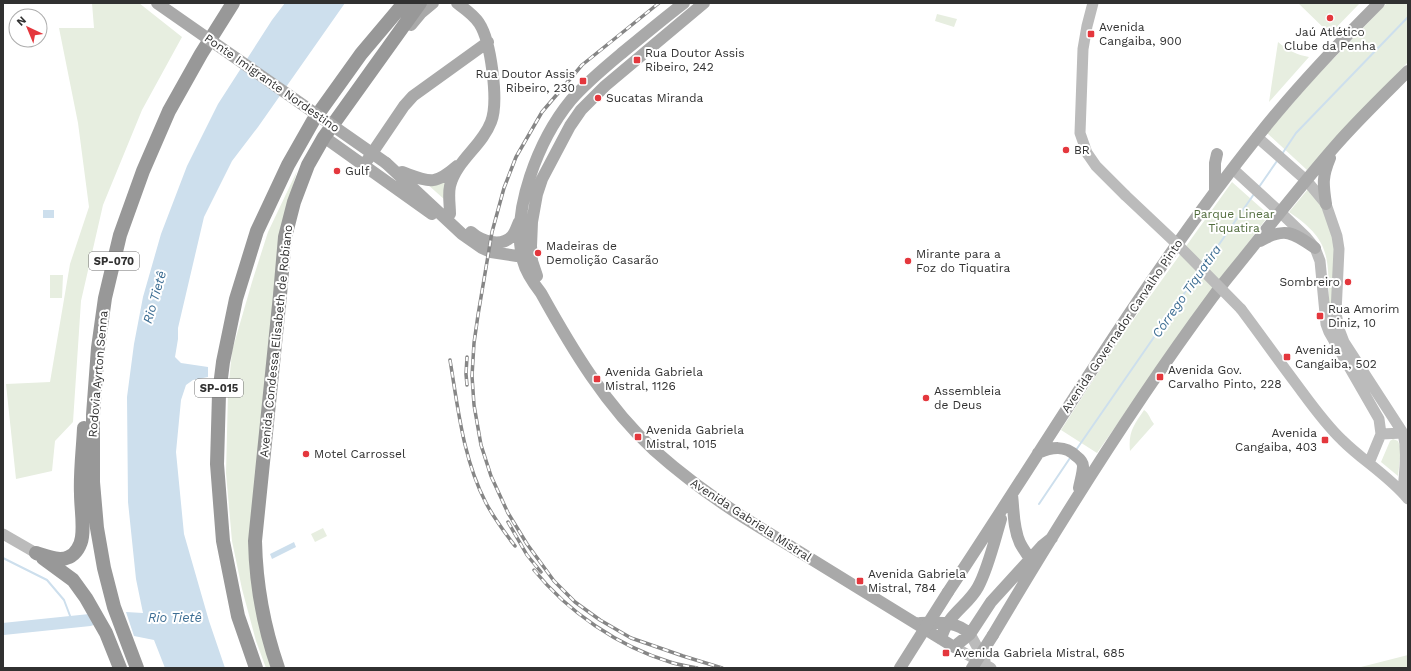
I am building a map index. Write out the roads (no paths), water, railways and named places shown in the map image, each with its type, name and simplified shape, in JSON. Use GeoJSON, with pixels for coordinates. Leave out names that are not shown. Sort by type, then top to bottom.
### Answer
{"type":"FeatureCollection","features":[{"type":"Feature","properties":{"kind":"highway","name":"SP-015"},"geometry":{"type":"LineString","coordinates":[[256,668],[238,616],[222,540],[218,464],[219,394],[222,362],[236,300],[258,231],[288,165],[313,121],[361,54],[404,3]]}},
{"type":"Feature","properties":{"kind":"highway","name":"Avenida Condessa Elisabeth de Robiano"},"geometry":{"type":"LineString","coordinates":[[278,668],[268,641],[260,605],[256,572],[255,541],[285,237],[294,202],[308,165],[324,137],[420,3]]}},
{"type":"Feature","properties":{"kind":"highway","name":"Rodovia Ayrton Senna"},"geometry":{"type":"LineString","coordinates":[[137,668],[114,607],[104,568],[98,534],[93,482],[92,422],[98,348],[105,298],[120,235],[143,171],[169,111],[230,6]]}},
{"type":"Feature","properties":{"kind":"highway"},"geometry":{"type":"LineString","coordinates":[[36,553],[61,559],[68,558],[74,555],[82,538],[81,492],[84,419],[92,360],[98,348]]}},
{"type":"Feature","properties":{"kind":"highway"},"geometry":{"type":"LineString","coordinates":[[36,553],[73,580],[86,598],[106,633],[120,668]]}},
{"type":"Feature","properties":{"kind":"main road","name":"Ponte Imigrante Nordestino"},"geometry":{"type":"LineString","coordinates":[[157,3],[386,163]]}},
{"type":"Feature","properties":{"kind":"main road"},"geometry":{"type":"LineString","coordinates":[[394,40],[404,34],[421,13],[433,3]]}},
{"type":"Feature","properties":{"kind":"main road"},"geometry":{"type":"LineString","coordinates":[[402,172],[429,180],[437,180],[444,177],[465,158],[481,139],[491,123],[494,112],[494,93],[488,42],[475,17],[457,3]]}},
{"type":"Feature","properties":{"kind":"main road"},"geometry":{"type":"LineString","coordinates":[[527,254],[521,239],[521,217],[529,179],[539,154],[552,129],[571,101],[597,74],[684,3]]}},
{"type":"Feature","properties":{"kind":"main road"},"geometry":{"type":"LineString","coordinates":[[527,254],[537,194],[542,179],[559,143],[581,110],[604,86],[704,3]]}},
{"type":"Feature","properties":{"kind":"main road","name":"Avenida Governador Carvalho Pinto"},"geometry":{"type":"LineString","coordinates":[[900,668],[1126,318],[1215,192],[1232,169],[1260,140],[1338,45],[1379,3]]}},
{"type":"Feature","properties":{"kind":"main road"},"geometry":{"type":"LineString","coordinates":[[364,165],[404,106],[413,96],[488,42]]}},
{"type":"Feature","properties":{"kind":"main road"},"geometry":{"type":"LineString","coordinates":[[954,647],[970,634],[991,602],[1031,564],[1052,538],[1118,432],[1208,304],[1255,244],[1277,209],[1336,145],[1408,71]]}},
{"type":"Feature","properties":{"kind":"main road"},"geometry":{"type":"LineString","coordinates":[[597,74],[600,82],[604,86]]}},
{"type":"Feature","properties":{"kind":"main road"},"geometry":{"type":"LineString","coordinates":[[571,101],[578,104],[581,110]]}},
{"type":"Feature","properties":{"kind":"main road"},"geometry":{"type":"LineString","coordinates":[[324,137],[441,221],[482,248],[491,252],[517,256],[527,254]]}},
{"type":"Feature","properties":{"kind":"main road"},"geometry":{"type":"LineString","coordinates":[[1326,204],[1323,181],[1324,174],[1336,145]]}},
{"type":"Feature","properties":{"kind":"main road"},"geometry":{"type":"LineString","coordinates":[[1215,192],[1215,163],[1218,154]]}},
{"type":"Feature","properties":{"kind":"main road"},"geometry":{"type":"LineString","coordinates":[[450,214],[450,185],[465,158]]}},
{"type":"Feature","properties":{"kind":"main road"},"geometry":{"type":"LineString","coordinates":[[386,163],[402,172],[478,238],[496,242],[508,239],[513,235],[521,217]]}},
{"type":"Feature","properties":{"kind":"main road"},"geometry":{"type":"LineString","coordinates":[[386,163],[462,234]]}},
{"type":"Feature","properties":{"kind":"main road"},"geometry":{"type":"LineString","coordinates":[[1255,244],[1272,234],[1291,233],[1300,237],[1315,248]]}},
{"type":"Feature","properties":{"kind":"main road"},"geometry":{"type":"LineString","coordinates":[[502,253],[518,263],[528,273]]}},
{"type":"Feature","properties":{"kind":"main road","name":"Avenida Gabriela Mistral"},"geometry":{"type":"LineString","coordinates":[[527,254],[523,261],[534,285],[541,293]]}},
{"type":"Feature","properties":{"kind":"main road","name":"Avenida Gabriela Mistral"},"geometry":{"type":"LineString","coordinates":[[527,254],[541,293],[567,340],[591,377],[616,409],[653,449],[684,476],[715,499],[954,647]]}},
{"type":"Feature","properties":{"kind":"main road"},"geometry":{"type":"LineString","coordinates":[[1038,453],[1052,448],[1061,448],[1072,452],[1081,460],[1083,466],[1077,497]]}},
{"type":"Feature","properties":{"kind":"main road"},"geometry":{"type":"LineString","coordinates":[[1009,500],[1020,543],[1031,564]]}},
{"type":"Feature","properties":{"kind":"main road"},"geometry":{"type":"LineString","coordinates":[[941,639],[947,622],[978,587],[1009,500]]}},
{"type":"Feature","properties":{"kind":"main road"},"geometry":{"type":"LineString","coordinates":[[972,668],[993,635],[1031,564]]}},
{"type":"Feature","properties":{"kind":"main road"},"geometry":{"type":"LineString","coordinates":[[915,623],[947,622],[957,625],[970,634]]}},
{"type":"Feature","properties":{"kind":"street"},"geometry":{"type":"LineString","coordinates":[[1093,3],[1082,48],[1080,132],[1087,153],[1096,166],[1178,245],[1241,309],[1312,406],[1341,440],[1387,478],[1405,496]]}},
{"type":"Feature","properties":{"kind":"street"},"geometry":{"type":"LineString","coordinates":[[1260,140],[1304,179],[1326,204],[1337,236],[1339,249],[1336,313],[1339,329],[1344,342],[1403,433],[1406,445],[1405,496]]}},
{"type":"Feature","properties":{"kind":"street"},"geometry":{"type":"LineString","coordinates":[[1232,169],[1277,209],[1306,237],[1315,248],[1320,261],[1326,324],[1332,340],[1376,411],[1379,419],[1381,434],[1369,463]]}},
{"type":"Feature","properties":{"kind":"street"},"geometry":{"type":"LineString","coordinates":[[1381,434],[1403,433]]}},
{"type":"Feature","properties":{"kind":"street"},"geometry":{"type":"LineString","coordinates":[[3,534],[36,553]]}},
{"type":"Feature","properties":{"kind":"street","name":"Avenida Gabriela Mistral"},"geometry":{"type":"LineString","coordinates":[[970,634],[989,667]]}},
{"type":"Feature","properties":{"kind":"street","name":"Avenida Gabriela Mistral"},"geometry":{"type":"LineString","coordinates":[[954,647],[989,667]]}},
{"type":"Feature","properties":{"kind":"water","name":"Rio Tietê"},"geometry":{"type":"Polygon","coordinates":[[[285,3],[345,3],[258,127],[232,161],[204,217],[178,328],[175,357],[181,363],[208,367],[208,377],[193,380],[186,385],[181,400],[176,452],[184,534],[209,621],[225,668],[165,668],[154,640],[134,636],[126,612],[143,613],[136,579],[128,502],[127,397],[134,344],[143,297],[161,234],[187,166],[218,104],[272,20],[285,3]]]}},
{"type":"Feature","properties":{"kind":"water"},"geometry":{"type":"Polygon","coordinates":[[[43,210],[54,210],[54,218],[43,218],[43,210]]]}},
{"type":"Feature","properties":{"kind":"water"},"geometry":{"type":"Polygon","coordinates":[[[294,542],[296,547],[272,559],[270,554],[294,542]]]}},
{"type":"Feature","properties":{"kind":"waterway","name":"Córrego Tiquatira"},"geometry":{"type":"LineString","coordinates":[[1282,154],[1296,133],[1408,17]]}},
{"type":"Feature","properties":{"kind":"waterway","name":"Córrego Tiquatira"},"geometry":{"type":"LineString","coordinates":[[1259,187],[1277,161]]}},
{"type":"Feature","properties":{"kind":"waterway","name":"Córrego Tiquatira"},"geometry":{"type":"LineString","coordinates":[[1204,266],[1254,194]]}},
{"type":"Feature","properties":{"kind":"waterway","name":"Córrego Tiquatira"},"geometry":{"type":"LineString","coordinates":[[1076,450],[1199,272]]}},
{"type":"Feature","properties":{"kind":"waterway","name":"Córrego Tiquatira"},"geometry":{"type":"LineString","coordinates":[[1039,504],[1070,458]]}},
{"type":"Feature","properties":{"kind":"waterway"},"geometry":{"type":"LineString","coordinates":[[3,558],[47,580],[64,600],[72,621]]}},
{"type":"Feature","properties":{"kind":"waterway"},"geometry":{"type":"LineString","coordinates":[[3,629],[90,620]]}},
{"type":"Feature","properties":{"kind":"railway"},"geometry":{"type":"LineString","coordinates":[[659,3],[582,65],[542,112],[516,157],[504,188],[492,232],[474,343],[472,376],[474,405],[481,445],[491,476],[508,513],[527,544],[554,581],[575,602],[600,620],[631,638],[722,668]]}},
{"type":"Feature","properties":{"kind":"railway"},"geometry":{"type":"LineString","coordinates":[[467,357],[467,385]]}},
{"type":"Feature","properties":{"kind":"railway"},"geometry":{"type":"LineString","coordinates":[[450,360],[462,433],[472,469],[489,509],[515,546]]}},
{"type":"Feature","properties":{"kind":"railway"},"geometry":{"type":"LineString","coordinates":[[508,522],[527,555],[541,572]]}},
{"type":"Feature","properties":{"kind":"railway"},"geometry":{"type":"LineString","coordinates":[[534,570],[562,600],[595,626],[613,637],[651,655],[673,663],[697,668]]}},
{"type":"Feature","properties":{"kind":"place","name":"Jaú Atlético Clube da Penha"},"geometry":{"type":"Point","coordinates":[1330,18]}},
{"type":"Feature","properties":{"kind":"place","name":"Avenida Cangaiba, 900"},"geometry":{"type":"Point","coordinates":[1091,34]}},
{"type":"Feature","properties":{"kind":"place","name":"Rua Doutor Assis Ribeiro, 242"},"geometry":{"type":"Point","coordinates":[637,60]}},
{"type":"Feature","properties":{"kind":"place","name":"Rua Doutor Assis Ribeiro, 230"},"geometry":{"type":"Point","coordinates":[583,81]}},
{"type":"Feature","properties":{"kind":"place","name":"Sucatas Miranda"},"geometry":{"type":"Point","coordinates":[598,98]}},
{"type":"Feature","properties":{"kind":"place","name":"BR"},"geometry":{"type":"Point","coordinates":[1066,150]}},
{"type":"Feature","properties":{"kind":"place","name":"Gulf"},"geometry":{"type":"Point","coordinates":[337,171]}},
{"type":"Feature","properties":{"kind":"place","name":"Madeiras de Demolição Casarão"},"geometry":{"type":"Point","coordinates":[538,253]}},
{"type":"Feature","properties":{"kind":"place","name":"Mirante para a Foz do Tiquatira"},"geometry":{"type":"Point","coordinates":[908,261]}},
{"type":"Feature","properties":{"kind":"place","name":"Sombreiro"},"geometry":{"type":"Point","coordinates":[1348,282]}},
{"type":"Feature","properties":{"kind":"place","name":"Rua Amorim Diniz, 10"},"geometry":{"type":"Point","coordinates":[1320,316]}},
{"type":"Feature","properties":{"kind":"place","name":"Avenida Cangaiba, 502"},"geometry":{"type":"Point","coordinates":[1287,357]}},
{"type":"Feature","properties":{"kind":"place","name":"Avenida Gov. Carvalho Pinto, 228"},"geometry":{"type":"Point","coordinates":[1160,377]}},
{"type":"Feature","properties":{"kind":"place","name":"Avenida Gabriela Mistral, 1126"},"geometry":{"type":"Point","coordinates":[597,379]}},
{"type":"Feature","properties":{"kind":"place","name":"Assembleia de Deus"},"geometry":{"type":"Point","coordinates":[926,398]}},
{"type":"Feature","properties":{"kind":"place","name":"Avenida Gabriela Mistral, 1015"},"geometry":{"type":"Point","coordinates":[638,437]}},
{"type":"Feature","properties":{"kind":"place","name":"Avenida Cangaiba, 403"},"geometry":{"type":"Point","coordinates":[1325,440]}},
{"type":"Feature","properties":{"kind":"place","name":"Motel Carrossel"},"geometry":{"type":"Point","coordinates":[306,454]}},
{"type":"Feature","properties":{"kind":"place","name":"Avenida Gabriela Mistral, 784"},"geometry":{"type":"Point","coordinates":[860,581]}},
{"type":"Feature","properties":{"kind":"place","name":"Avenida Gabriela Mistral, 685"},"geometry":{"type":"Point","coordinates":[946,653]}},
{"type":"Feature","properties":{"kind":"park label","name":"Parque Linear Tiquatira"},"geometry":{"type":"Point","coordinates":[1234,221]}}]}
